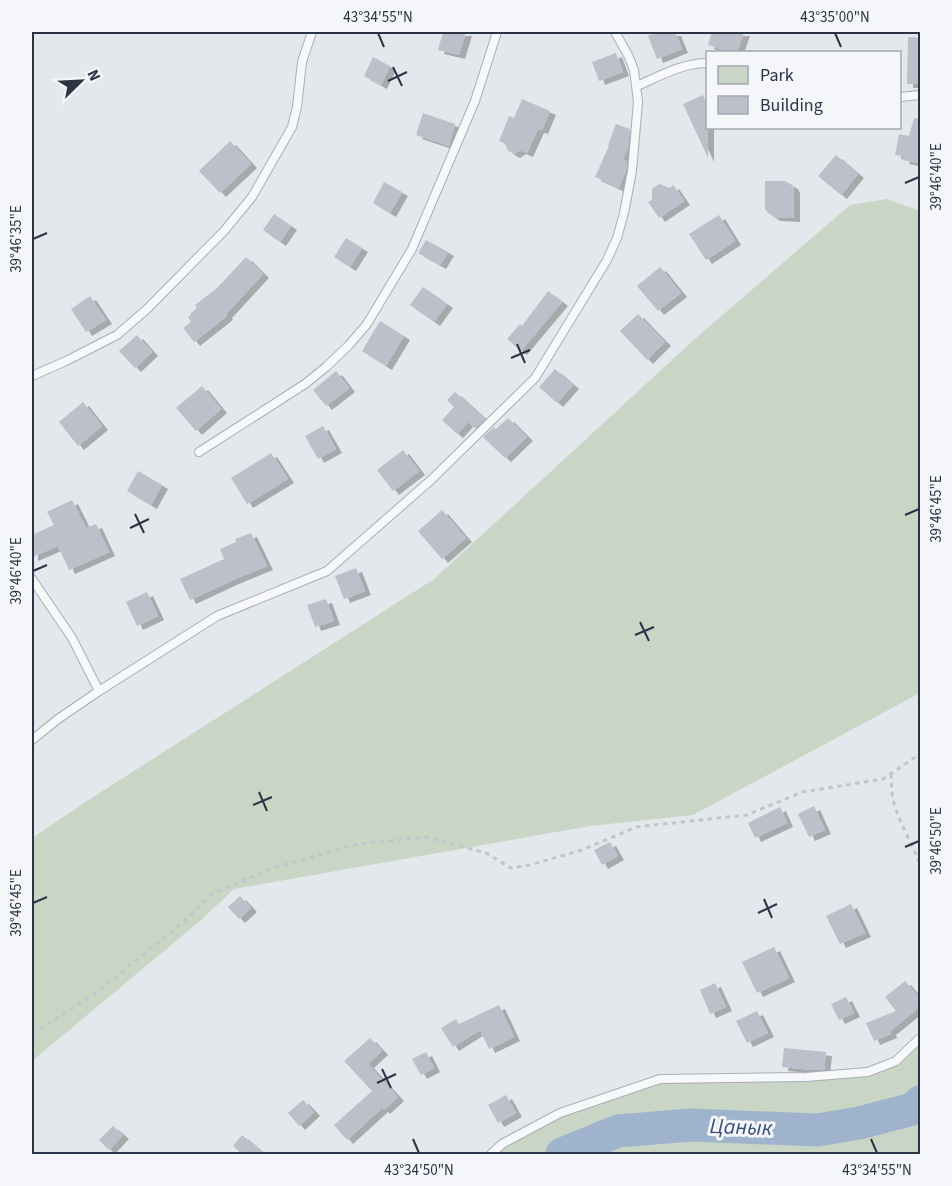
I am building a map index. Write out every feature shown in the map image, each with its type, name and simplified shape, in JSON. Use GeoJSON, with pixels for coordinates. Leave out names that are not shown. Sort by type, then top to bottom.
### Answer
{"type":"FeatureCollection","features":[{"type":"Feature","properties":{"kind":"lane"},"geometry":{"type":"LineString","coordinates":[[32,376],[117,335],[147,309],[231,223],[252,197],[292,127],[297,107],[302,62],[312,32]]}},
{"type":"Feature","properties":{"kind":"lane"},"geometry":{"type":"LineString","coordinates":[[199,452],[305,384],[326,367],[367,324],[412,249],[421,229],[475,100],[497,32]]}},
{"type":"Feature","properties":{"kind":"lane"},"geometry":{"type":"LineString","coordinates":[[32,740],[99,691],[217,616],[327,571],[431,480],[534,378],[607,260],[617,238],[624,213],[632,171],[638,102],[634,70],[615,32]]}},
{"type":"Feature","properties":{"kind":"lane"},"geometry":{"type":"LineString","coordinates":[[637,86],[680,68],[706,63]]}},
{"type":"Feature","properties":{"kind":"lane"},"geometry":{"type":"LineString","coordinates":[[901,98],[921,95]]}},
{"type":"Feature","properties":{"kind":"lane"},"geometry":{"type":"LineString","coordinates":[[32,579],[72,638],[99,691]]}},
{"type":"Feature","properties":{"kind":"lane"},"geometry":{"type":"LineString","coordinates":[[491,1155],[502,1144],[560,1113],[660,1079],[806,1077],[868,1072],[896,1061],[921,1038]]}},
{"type":"Feature","properties":{"kind":"path"},"geometry":{"type":"LineString","coordinates":[[32,1034],[96,993],[182,923],[213,893],[276,867],[358,844],[426,837],[486,853],[511,868],[531,865],[582,850],[636,827],[747,815],[802,792],[882,779],[921,754]]}},
{"type":"Feature","properties":{"kind":"path"},"geometry":{"type":"LineString","coordinates":[[891,774],[893,800],[902,826],[921,865]]}},
{"type":"Feature","properties":{"kind":"green space"},"geometry":{"type":"Polygon","coordinates":[[[887,199],[920,211],[920,693],[693,815],[590,826],[234,889],[200,921],[32,1061],[32,838],[434,579],[697,337],[850,205],[887,199]]]}},
{"type":"Feature","properties":{"kind":"green space"},"geometry":{"type":"Polygon","coordinates":[[[920,1038],[920,1154],[491,1154],[560,1113],[660,1079],[868,1072],[896,1061],[920,1038]]]}},
{"type":"Feature","properties":{"kind":"building"},"geometry":{"type":"Polygon","coordinates":[[[443,32],[466,32],[459,55],[438,50],[443,32]]]}},
{"type":"Feature","properties":{"kind":"building"},"geometry":{"type":"Polygon","coordinates":[[[658,32],[675,32],[682,49],[657,59],[648,36],[658,32]]]}},
{"type":"Feature","properties":{"kind":"building"},"geometry":{"type":"Polygon","coordinates":[[[712,32],[744,32],[737,51],[728,51],[708,45],[712,32]]]}},
{"type":"Feature","properties":{"kind":"building"},"geometry":{"type":"Polygon","coordinates":[[[908,37],[921,38],[921,84],[907,84],[908,37]]]}},
{"type":"Feature","properties":{"kind":"building"},"geometry":{"type":"Polygon","coordinates":[[[616,53],[623,72],[599,81],[592,62],[616,53]]]}},
{"type":"Feature","properties":{"kind":"building"},"geometry":{"type":"Polygon","coordinates":[[[373,57],[390,66],[381,85],[364,76],[373,57]]]}},
{"type":"Feature","properties":{"kind":"building"},"geometry":{"type":"Polygon","coordinates":[[[703,95],[706,102],[708,158],[683,104],[703,95]]]}},
{"type":"Feature","properties":{"kind":"building"},"geometry":{"type":"Polygon","coordinates":[[[522,99],[550,111],[542,130],[538,129],[527,153],[520,150],[514,154],[507,150],[506,144],[499,141],[509,116],[514,118],[522,99]]]}},
{"type":"Feature","properties":{"kind":"building"},"geometry":{"type":"Polygon","coordinates":[[[423,113],[455,124],[449,146],[416,135],[423,113]]]}},
{"type":"Feature","properties":{"kind":"building"},"geometry":{"type":"Polygon","coordinates":[[[914,118],[921,119],[921,159],[918,159],[917,163],[903,160],[904,156],[895,155],[899,134],[909,136],[914,118]]]}},
{"type":"Feature","properties":{"kind":"building"},"geometry":{"type":"Polygon","coordinates":[[[616,124],[630,129],[628,147],[623,159],[627,161],[626,170],[619,188],[595,177],[616,124]]]}},
{"type":"Feature","properties":{"kind":"building"},"geometry":{"type":"Polygon","coordinates":[[[230,141],[251,164],[220,193],[199,171],[230,141]]]}},
{"type":"Feature","properties":{"kind":"building"},"geometry":{"type":"Polygon","coordinates":[[[836,155],[858,174],[841,195],[818,176],[836,155]]]}},
{"type":"Feature","properties":{"kind":"building"},"geometry":{"type":"Polygon","coordinates":[[[765,181],[785,181],[792,185],[794,218],[774,217],[767,212],[765,209],[765,181]]]}},
{"type":"Feature","properties":{"kind":"building"},"geometry":{"type":"Polygon","coordinates":[[[384,182],[402,192],[390,213],[373,203],[384,182]]]}},
{"type":"Feature","properties":{"kind":"building"},"geometry":{"type":"Polygon","coordinates":[[[659,184],[670,188],[673,185],[684,201],[659,218],[648,202],[652,200],[652,189],[659,184]]]}},
{"type":"Feature","properties":{"kind":"building"},"geometry":{"type":"Polygon","coordinates":[[[274,214],[291,226],[280,242],[263,230],[274,214]]]}},
{"type":"Feature","properties":{"kind":"building"},"geometry":{"type":"Polygon","coordinates":[[[719,215],[735,241],[706,260],[689,234],[719,215]]]}},
{"type":"Feature","properties":{"kind":"building"},"geometry":{"type":"Polygon","coordinates":[[[346,238],[362,248],[350,267],[334,257],[346,238]]]}},
{"type":"Feature","properties":{"kind":"building"},"geometry":{"type":"Polygon","coordinates":[[[426,240],[448,252],[440,265],[418,253],[426,240]]]}},
{"type":"Feature","properties":{"kind":"building"},"geometry":{"type":"Polygon","coordinates":[[[246,257],[263,274],[226,314],[227,316],[194,342],[183,328],[191,322],[188,317],[197,308],[195,305],[217,288],[246,257]]]}},
{"type":"Feature","properties":{"kind":"building"},"geometry":{"type":"Polygon","coordinates":[[[660,267],[681,293],[658,311],[637,286],[660,267]]]}},
{"type":"Feature","properties":{"kind":"building"},"geometry":{"type":"Polygon","coordinates":[[[423,287],[447,304],[434,322],[410,305],[423,287]]]}},
{"type":"Feature","properties":{"kind":"building"},"geometry":{"type":"Polygon","coordinates":[[[548,291],[562,302],[521,351],[507,339],[520,324],[522,326],[548,291]]]}},
{"type":"Feature","properties":{"kind":"building"},"geometry":{"type":"Polygon","coordinates":[[[90,296],[106,320],[86,332],[71,309],[90,296]]]}},
{"type":"Feature","properties":{"kind":"building"},"geometry":{"type":"Polygon","coordinates":[[[638,314],[665,342],[647,360],[620,331],[638,314]]]}},
{"type":"Feature","properties":{"kind":"building"},"geometry":{"type":"Polygon","coordinates":[[[380,321],[404,336],[386,366],[362,351],[380,321]]]}},
{"type":"Feature","properties":{"kind":"building"},"geometry":{"type":"Polygon","coordinates":[[[137,335],[152,352],[135,368],[119,351],[137,335]]]}},
{"type":"Feature","properties":{"kind":"building"},"geometry":{"type":"Polygon","coordinates":[[[555,369],[573,385],[557,403],[539,387],[555,369]]]}},
{"type":"Feature","properties":{"kind":"building"},"geometry":{"type":"Polygon","coordinates":[[[336,371],[349,388],[326,406],[313,390],[336,371]]]}},
{"type":"Feature","properties":{"kind":"building"},"geometry":{"type":"Polygon","coordinates":[[[202,386],[221,409],[196,431],[176,408],[202,386]]]}},
{"type":"Feature","properties":{"kind":"building"},"geometry":{"type":"Polygon","coordinates":[[[455,392],[485,419],[475,428],[468,422],[457,434],[442,420],[454,407],[447,400],[455,392]]]}},
{"type":"Feature","properties":{"kind":"building"},"geometry":{"type":"Polygon","coordinates":[[[83,402],[102,426],[78,446],[59,422],[83,402]]]}},
{"type":"Feature","properties":{"kind":"building"},"geometry":{"type":"Polygon","coordinates":[[[508,418],[527,437],[505,458],[483,437],[508,418]]]}},
{"type":"Feature","properties":{"kind":"building"},"geometry":{"type":"Polygon","coordinates":[[[323,426],[336,449],[318,459],[305,436],[323,426]]]}},
{"type":"Feature","properties":{"kind":"building"},"geometry":{"type":"Polygon","coordinates":[[[403,450],[419,471],[393,491],[377,470],[403,450]]]}},
{"type":"Feature","properties":{"kind":"building"},"geometry":{"type":"Polygon","coordinates":[[[271,453],[288,479],[247,504],[231,478],[271,453]]]}},
{"type":"Feature","properties":{"kind":"building"},"geometry":{"type":"Polygon","coordinates":[[[138,471],[162,485],[151,505],[127,491],[138,471]]]}},
{"type":"Feature","properties":{"kind":"building"},"geometry":{"type":"Polygon","coordinates":[[[72,500],[86,528],[96,524],[109,552],[69,570],[58,546],[32,557],[32,535],[54,525],[47,512],[72,500]]]}},
{"type":"Feature","properties":{"kind":"building"},"geometry":{"type":"Polygon","coordinates":[[[442,510],[466,538],[442,559],[418,531],[442,510]]]}},
{"type":"Feature","properties":{"kind":"building"},"geometry":{"type":"Polygon","coordinates":[[[251,533],[267,566],[190,600],[180,579],[224,559],[220,549],[236,542],[235,539],[251,533]]]}},
{"type":"Feature","properties":{"kind":"building"},"geometry":{"type":"Polygon","coordinates":[[[356,568],[365,591],[344,599],[335,576],[356,568]]]}},
{"type":"Feature","properties":{"kind":"building"},"geometry":{"type":"Polygon","coordinates":[[[147,592],[158,616],[137,626],[126,602],[147,592]]]}},
{"type":"Feature","properties":{"kind":"building"},"geometry":{"type":"Polygon","coordinates":[[[326,599],[334,621],[315,627],[307,605],[326,599]]]}},
{"type":"Feature","properties":{"kind":"building"},"geometry":{"type":"Polygon","coordinates":[[[814,806],[825,830],[809,837],[798,814],[814,806]]]}},
{"type":"Feature","properties":{"kind":"building"},"geometry":{"type":"Polygon","coordinates":[[[780,807],[787,823],[755,838],[748,823],[780,807]]]}},
{"type":"Feature","properties":{"kind":"building"},"geometry":{"type":"Polygon","coordinates":[[[610,842],[618,856],[602,865],[594,850],[610,842]]]}},
{"type":"Feature","properties":{"kind":"building"},"geometry":{"type":"Polygon","coordinates":[[[240,896],[251,908],[239,919],[228,907],[240,896]]]}},
{"type":"Feature","properties":{"kind":"building"},"geometry":{"type":"Polygon","coordinates":[[[851,904],[865,933],[840,944],[826,916],[851,904]]]}},
{"type":"Feature","properties":{"kind":"building"},"geometry":{"type":"Polygon","coordinates":[[[774,947],[789,978],[757,993],[742,962],[774,947]]]}},
{"type":"Feature","properties":{"kind":"building"},"geometry":{"type":"Polygon","coordinates":[[[905,981],[921,1000],[921,1006],[890,1031],[891,1034],[874,1041],[866,1023],[896,1011],[885,997],[905,981]]]}},
{"type":"Feature","properties":{"kind":"building"},"geometry":{"type":"Polygon","coordinates":[[[715,983],[726,1007],[710,1014],[700,990],[715,983]]]}},
{"type":"Feature","properties":{"kind":"building"},"geometry":{"type":"Polygon","coordinates":[[[846,997],[854,1013],[839,1020],[831,1004],[846,997]]]}},
{"type":"Feature","properties":{"kind":"building"},"geometry":{"type":"Polygon","coordinates":[[[499,1005],[514,1037],[489,1049],[480,1030],[453,1047],[441,1028],[456,1019],[459,1024],[499,1005]]]}},
{"type":"Feature","properties":{"kind":"building"},"geometry":{"type":"Polygon","coordinates":[[[757,1011],[768,1033],[747,1043],[736,1021],[757,1011]]]}},
{"type":"Feature","properties":{"kind":"building"},"geometry":{"type":"Polygon","coordinates":[[[370,1038],[382,1051],[368,1064],[398,1097],[384,1110],[382,1108],[347,1140],[334,1125],[372,1091],[344,1061],[370,1038]]]}},
{"type":"Feature","properties":{"kind":"building"},"geometry":{"type":"Polygon","coordinates":[[[784,1048],[826,1052],[824,1070],[782,1067],[784,1048]]]}},
{"type":"Feature","properties":{"kind":"building"},"geometry":{"type":"Polygon","coordinates":[[[426,1052],[434,1068],[421,1075],[412,1059],[426,1052]]]}},
{"type":"Feature","properties":{"kind":"building"},"geometry":{"type":"Polygon","coordinates":[[[506,1095],[516,1113],[498,1123],[488,1105],[506,1095]]]}},
{"type":"Feature","properties":{"kind":"building"},"geometry":{"type":"Polygon","coordinates":[[[303,1100],[314,1112],[299,1126],[288,1113],[303,1100]]]}},
{"type":"Feature","properties":{"kind":"building"},"geometry":{"type":"Polygon","coordinates":[[[113,1126],[123,1135],[109,1150],[99,1140],[113,1126]]]}},
{"type":"Feature","properties":{"kind":"building"},"geometry":{"type":"Polygon","coordinates":[[[242,1135],[266,1155],[243,1155],[233,1146],[242,1135]]]}},
{"type":"Feature","properties":{"kind":"waterway","name":"Цанык"},"geometry":{"type":"LineString","coordinates":[[562,1154],[618,1131],[690,1125],[817,1130],[859,1123],[913,1109],[920,1102]]}}]}
